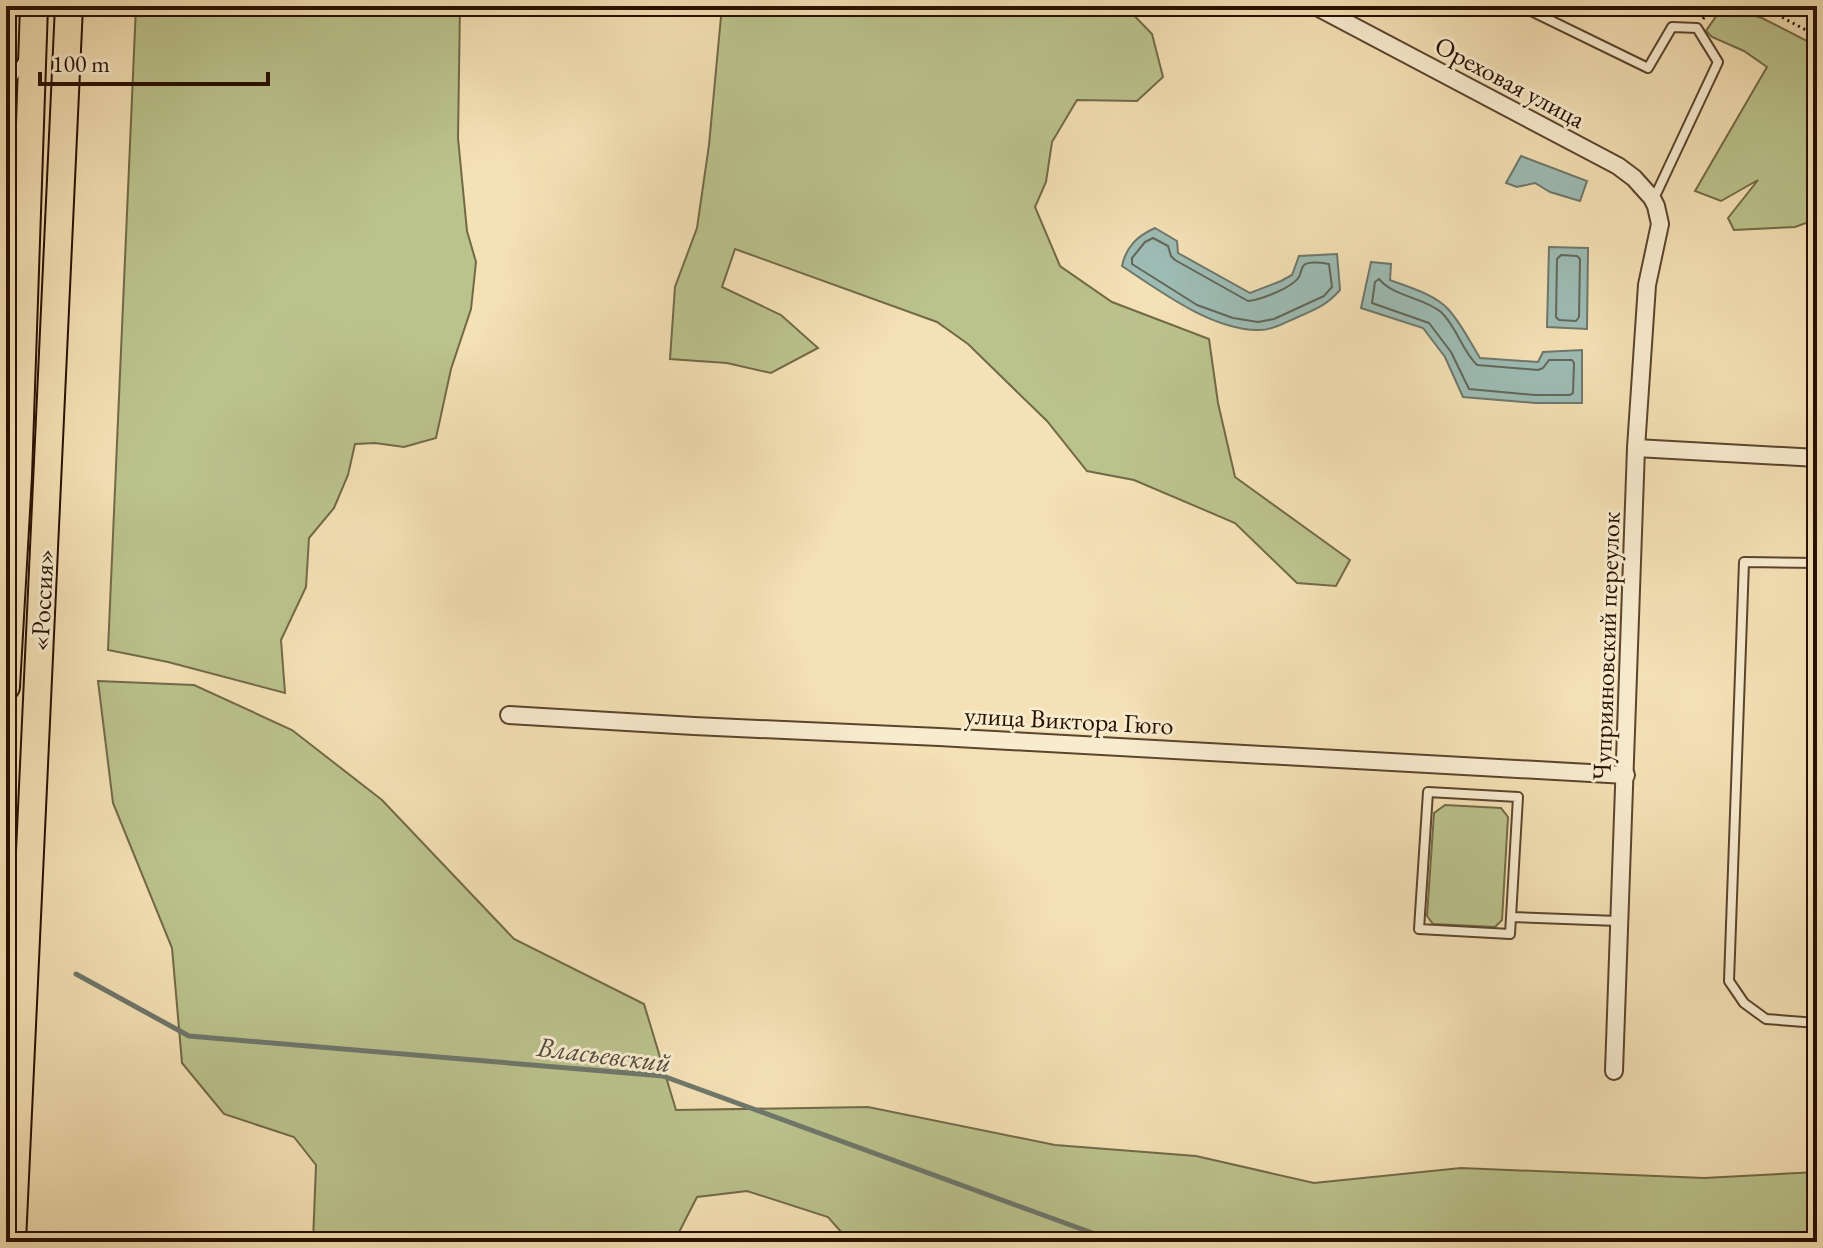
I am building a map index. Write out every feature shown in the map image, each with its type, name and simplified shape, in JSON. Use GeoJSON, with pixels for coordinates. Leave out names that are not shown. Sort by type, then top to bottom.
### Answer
{"type":"FeatureCollection","features":[{"type":"Feature","properties":{"kind":"highway","name":"«Россия»"},"geometry":{"type":"LineString","coordinates":[[6,687],[18,476],[34,6]]}},
{"type":"Feature","properties":{"kind":"highway","name":"«Россия»"},"geometry":{"type":"LineString","coordinates":[[12,1242],[69,6]]}},
{"type":"Feature","properties":{"kind":"street","name":"Ореховая улица"},"geometry":{"type":"LineString","coordinates":[[1315,6],[1618,166],[1652,198],[1660,224]]}},
{"type":"Feature","properties":{"kind":"street","name":"Чуприяновский переулок"},"geometry":{"type":"LineString","coordinates":[[1614,1071],[1636,448],[1647,285],[1660,224]]}},
{"type":"Feature","properties":{"kind":"street"},"geometry":{"type":"LineString","coordinates":[[1636,448],[1817,458]]}},
{"type":"Feature","properties":{"kind":"street","name":"улица Виктора Гюго"},"geometry":{"type":"LineString","coordinates":[[509,715],[1626,775]]}},
{"type":"Feature","properties":{"kind":"lane"},"geometry":{"type":"LineString","coordinates":[[1521,6],[1648,68],[1672,27],[1697,28],[1718,62],[1652,198]]}},
{"type":"Feature","properties":{"kind":"lane"},"geometry":{"type":"LineString","coordinates":[[6,90],[33,44]]}},
{"type":"Feature","properties":{"kind":"lane"},"geometry":{"type":"LineString","coordinates":[[6,241],[25,281]]}},
{"type":"Feature","properties":{"kind":"lane"},"geometry":{"type":"LineString","coordinates":[[6,517],[18,476]]}},
{"type":"Feature","properties":{"kind":"lane"},"geometry":{"type":"LineString","coordinates":[[1817,563],[1744,562],[1729,981],[1744,1003],[1766,1019],[1817,1023]]}},
{"type":"Feature","properties":{"kind":"lane"},"geometry":{"type":"LineString","coordinates":[[1428,792],[1518,797],[1511,917],[1510,934],[1419,929],[1428,792]]}},
{"type":"Feature","properties":{"kind":"lane"},"geometry":{"type":"LineString","coordinates":[[1511,917],[1618,921]]}},
{"type":"Feature","properties":{"kind":"path"},"geometry":{"type":"LineString","coordinates":[[1697,28],[1707,13],[1719,6]]}},
{"type":"Feature","properties":{"kind":"path"},"geometry":{"type":"LineString","coordinates":[[1761,6],[1817,36]]}},
{"type":"Feature","properties":{"kind":"green space"},"geometry":{"type":"Polygon","coordinates":[[[136,6],[460,6],[458,138],[467,231],[476,262],[471,309],[451,369],[436,438],[404,447],[355,444],[348,475],[334,508],[309,538],[306,587],[281,640],[285,693],[168,662],[108,650],[136,6]]]}},
{"type":"Feature","properties":{"kind":"green space"},"geometry":{"type":"Polygon","coordinates":[[[722,6],[1125,6],[1152,34],[1163,77],[1137,101],[1077,100],[1052,142],[1046,182],[1035,207],[1060,266],[1112,302],[1209,339],[1218,403],[1235,477],[1350,560],[1336,586],[1297,583],[1235,523],[1134,480],[1087,471],[1047,421],[968,344],[937,322],[735,249],[722,287],[781,315],[818,348],[771,373],[727,363],[670,359],[675,287],[697,228],[709,145],[722,6]]]}},
{"type":"Feature","properties":{"kind":"green space"},"geometry":{"type":"Polygon","coordinates":[[[1734,10],[1762,18],[1817,46],[1817,221],[1795,227],[1734,230],[1728,218],[1758,180],[1721,201],[1695,191],[1767,67],[1706,31],[1719,12],[1734,10]]]}},
{"type":"Feature","properties":{"kind":"green space"},"geometry":{"type":"Polygon","coordinates":[[[98,681],[194,685],[292,730],[382,800],[514,939],[644,1004],[676,1110],[868,1107],[1055,1145],[1196,1156],[1314,1183],[1461,1168],[1704,1178],[1817,1172],[1817,1242],[850,1242],[828,1217],[747,1191],[697,1197],[674,1242],[313,1242],[316,1165],[294,1137],[224,1114],[182,1063],[172,948],[113,803],[98,681]]]}},
{"type":"Feature","properties":{"kind":"green space"},"geometry":{"type":"Polygon","coordinates":[[[1445,805],[1501,808],[1508,817],[1502,920],[1495,927],[1433,924],[1427,916],[1434,813],[1445,805]]]}},
{"type":"Feature","properties":{"kind":"water"},"geometry":{"type":"Polygon","coordinates":[[[1521,156],[1587,181],[1580,201],[1550,192],[1535,183],[1517,187],[1506,183],[1521,156]]]}},
{"type":"Feature","properties":{"kind":"water"},"geometry":{"type":"Polygon","coordinates":[[[1155,228],[1177,241],[1178,253],[1250,293],[1292,275],[1299,256],[1337,254],[1340,290],[1321,306],[1273,328],[1257,330],[1221,323],[1186,307],[1122,266],[1133,243],[1155,228]]]}},
{"type":"Feature","properties":{"kind":"water"},"geometry":{"type":"Polygon","coordinates":[[[1549,247],[1588,248],[1587,329],[1547,327],[1549,247]]]}},
{"type":"Feature","properties":{"kind":"water"},"geometry":{"type":"Polygon","coordinates":[[[1371,262],[1391,264],[1390,280],[1436,299],[1448,309],[1480,358],[1538,362],[1543,352],[1582,350],[1582,403],[1463,397],[1445,357],[1423,328],[1361,308],[1371,262]]]}},
{"type":"Feature","properties":{"kind":"waterway","name":"Власьевский"},"geometry":{"type":"LineString","coordinates":[[76,974],[189,1036],[663,1076],[1117,1242]]}}]}
